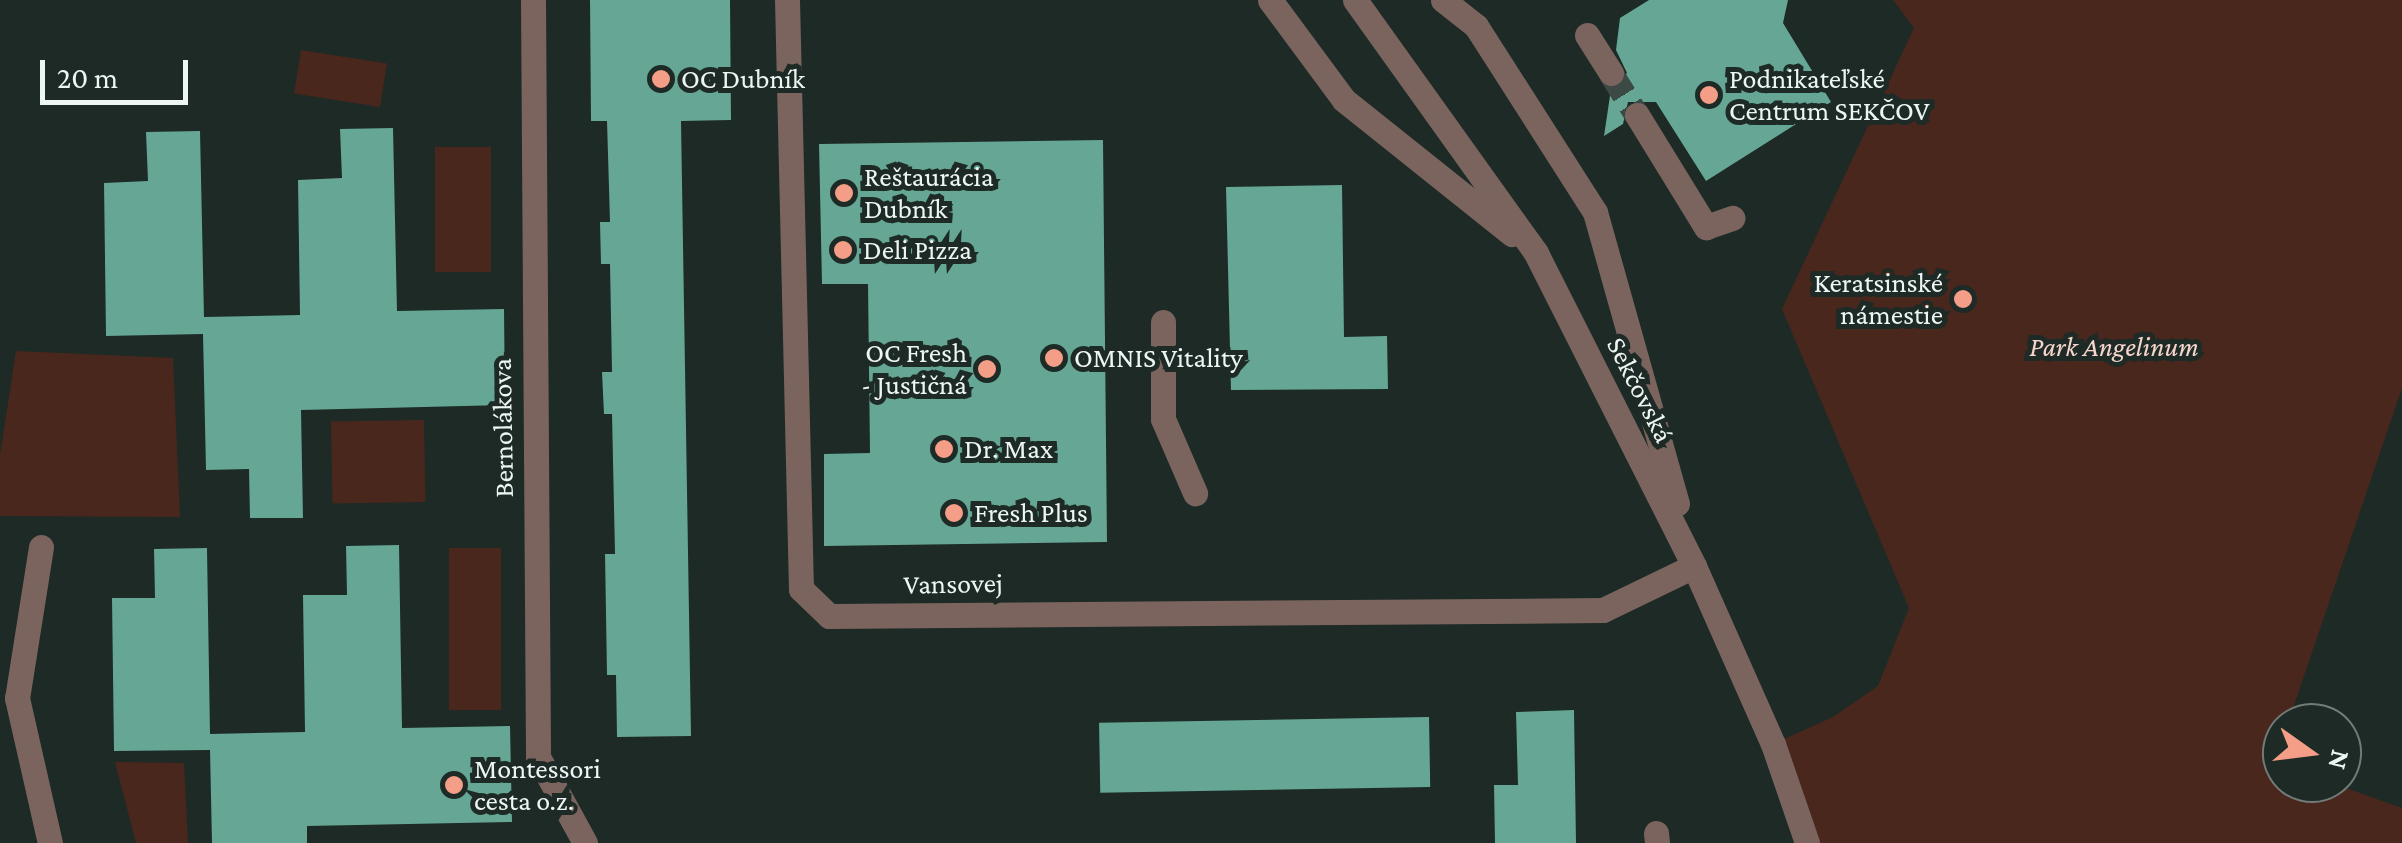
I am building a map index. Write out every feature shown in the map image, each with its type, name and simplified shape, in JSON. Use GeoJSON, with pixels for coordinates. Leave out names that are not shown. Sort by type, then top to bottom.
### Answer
{"type":"FeatureCollection","features":[{"type":"Feature","properties":{"kind":"street","name":"Bernolákova"},"geometry":{"type":"LineString","coordinates":[[532,0],[530,128],[538,757],[585,843]]}},
{"type":"Feature","properties":{"kind":"street","name":"Vansovej"},"geometry":{"type":"LineString","coordinates":[[787,0],[801,588],[828,616],[1603,610],[1694,566]]}},
{"type":"Feature","properties":{"kind":"street"},"geometry":{"type":"LineString","coordinates":[[1270,0],[1344,100],[1536,253]]}},
{"type":"Feature","properties":{"kind":"street","name":"Sekčovská"},"geometry":{"type":"LineString","coordinates":[[1355,0],[1536,253],[1694,566],[1773,744],[1807,843]]}},
{"type":"Feature","properties":{"kind":"street"},"geometry":{"type":"LineString","coordinates":[[1443,0],[1476,26],[1595,212],[1694,566]]}},
{"type":"Feature","properties":{"kind":"street"},"geometry":{"type":"LineString","coordinates":[[1588,35],[1611,72]]}},
{"type":"Feature","properties":{"kind":"street"},"geometry":{"type":"LineString","coordinates":[[1637,114],[1706,227],[1732,218]]}},
{"type":"Feature","properties":{"kind":"street"},"geometry":{"type":"LineString","coordinates":[[1163,322],[1163,419],[1195,493]]}},
{"type":"Feature","properties":{"kind":"street"},"geometry":{"type":"LineString","coordinates":[[41,547],[17,698],[50,843]]}},
{"type":"Feature","properties":{"kind":"green space","name":"Park Angelinum"},"geometry":{"type":"Polygon","coordinates":[[[1893,0],[2402,0],[2402,388],[2295,703],[2262,703],[2262,803],[2362,803],[2362,794],[2402,808],[2402,843],[1811,843],[1773,744],[1833,717],[1878,686],[1909,608],[1782,309],[1914,28],[1893,0]]]}},
{"type":"Feature","properties":{"kind":"green space"},"geometry":{"type":"Polygon","coordinates":[[[301,50],[387,64],[380,107],[294,93],[301,50]]]}},
{"type":"Feature","properties":{"kind":"green space"},"geometry":{"type":"Polygon","coordinates":[[[435,147],[491,147],[491,272],[435,272],[435,147]]]}},
{"type":"Feature","properties":{"kind":"green space"},"geometry":{"type":"Polygon","coordinates":[[[16,351],[173,358],[180,517],[0,516],[0,455],[16,351]]]}},
{"type":"Feature","properties":{"kind":"green space"},"geometry":{"type":"Polygon","coordinates":[[[424,420],[425,502],[332,504],[331,422],[424,420]]]}},
{"type":"Feature","properties":{"kind":"green space"},"geometry":{"type":"Polygon","coordinates":[[[449,548],[501,548],[501,710],[449,710],[449,548]]]}},
{"type":"Feature","properties":{"kind":"green space"},"geometry":{"type":"Polygon","coordinates":[[[115,762],[184,763],[188,843],[136,843],[115,762]]]}},
{"type":"Feature","properties":{"kind":"building"},"geometry":{"type":"Polygon","coordinates":[[[590,0],[730,0],[731,120],[681,121],[691,736],[617,737],[616,675],[607,675],[605,554],[615,554],[612,414],[604,414],[602,372],[612,372],[610,264],[601,264],[600,222],[610,222],[607,121],[591,121],[590,0]]]}},
{"type":"Feature","properties":{"kind":"building","name":"Podnikateľské Centrum SEKČOV"},"geometry":{"type":"Polygon","coordinates":[[[1649,0],[1788,0],[1783,23],[1831,102],[1706,181],[1656,102],[1628,102],[1623,124],[1604,136],[1611,89],[1627,73],[1616,50],[1620,18],[1649,0]]]}},
{"type":"Feature","properties":{"kind":"building"},"geometry":{"type":"Polygon","coordinates":[[[393,128],[397,311],[504,309],[505,405],[301,410],[303,518],[250,518],[249,469],[206,470],[203,334],[106,336],[104,183],[148,181],[146,132],[200,131],[204,317],[300,315],[298,180],[342,178],[340,129],[393,128]]]}},
{"type":"Feature","properties":{"kind":"building","name":"OC Fresh - Justičná"},"geometry":{"type":"Polygon","coordinates":[[[1103,140],[1107,542],[824,546],[824,454],[870,453],[868,284],[822,284],[819,144],[1103,140]]]}},
{"type":"Feature","properties":{"kind":"building"},"geometry":{"type":"Polygon","coordinates":[[[1342,185],[1344,337],[1387,336],[1388,389],[1231,390],[1226,187],[1342,185]]]}},
{"type":"Feature","properties":{"kind":"building"},"geometry":{"type":"Polygon","coordinates":[[[399,545],[402,728],[510,726],[512,822],[307,826],[307,843],[212,843],[210,750],[114,751],[112,598],[155,598],[154,549],[207,548],[210,734],[305,732],[303,595],[347,595],[346,546],[399,545]]]}},
{"type":"Feature","properties":{"kind":"building"},"geometry":{"type":"Polygon","coordinates":[[[1574,710],[1576,843],[1495,843],[1494,785],[1518,785],[1516,712],[1574,710]]]}},
{"type":"Feature","properties":{"kind":"building"},"geometry":{"type":"Polygon","coordinates":[[[1429,717],[1430,787],[1100,793],[1099,723],[1429,717]]]}},
{"type":"Feature","properties":{"kind":"tunnel"},"geometry":{"type":"LineString","coordinates":[[1611,73],[1637,115]]}},
{"type":"Feature","properties":{"kind":"place","name":"OC Dubník"},"geometry":{"type":"Point","coordinates":[661,79]}},
{"type":"Feature","properties":{"kind":"place","name":"Podnikateľské Centrum SEKČOV"},"geometry":{"type":"Point","coordinates":[1709,95]}},
{"type":"Feature","properties":{"kind":"place","name":"Reštaurácia Dubník"},"geometry":{"type":"Point","coordinates":[844,193]}},
{"type":"Feature","properties":{"kind":"place","name":"Deli Pizza"},"geometry":{"type":"Point","coordinates":[843,250]}},
{"type":"Feature","properties":{"kind":"place","name":"Keratsinské námestie"},"geometry":{"type":"Point","coordinates":[1963,299]}},
{"type":"Feature","properties":{"kind":"place","name":"OMNIS Vitality"},"geometry":{"type":"Point","coordinates":[1054,358]}},
{"type":"Feature","properties":{"kind":"place","name":"OC Fresh - Justičná"},"geometry":{"type":"Point","coordinates":[987,369]}},
{"type":"Feature","properties":{"kind":"place","name":"Dr. Max"},"geometry":{"type":"Point","coordinates":[944,449]}},
{"type":"Feature","properties":{"kind":"place","name":"Fresh Plus"},"geometry":{"type":"Point","coordinates":[954,513]}},
{"type":"Feature","properties":{"kind":"place","name":"Montessori cesta o.z."},"geometry":{"type":"Point","coordinates":[454,785]}}]}
